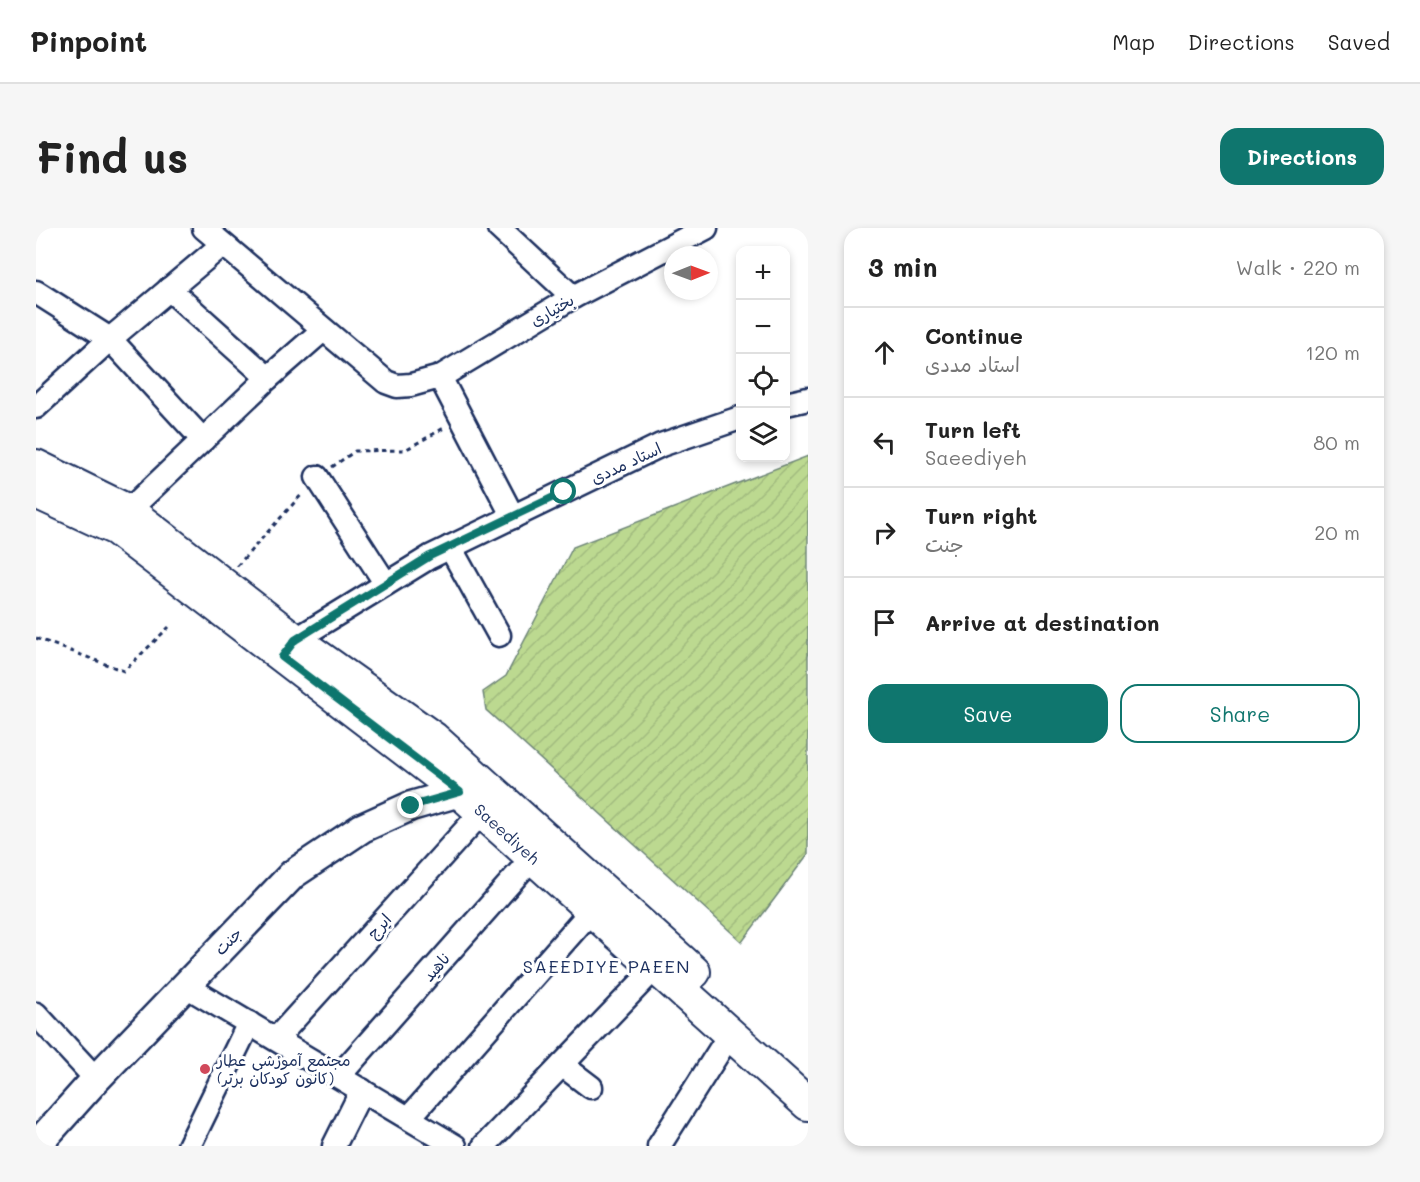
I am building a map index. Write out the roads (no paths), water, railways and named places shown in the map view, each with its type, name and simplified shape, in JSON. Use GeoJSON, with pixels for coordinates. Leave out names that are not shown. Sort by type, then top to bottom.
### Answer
{"type":"FeatureCollection","features":[{"type":"Feature","properties":{"kind":"main road","name":"Saeediyeh"},"geometry":{"type":"LineString","coordinates":[[36,466],[128,511],[471,802],[808,1104]]}},
{"type":"Feature","properties":{"kind":"main road","name":"Saeediyeh"},"geometry":{"type":"LineString","coordinates":[[36,492],[116,529],[289,648],[433,738],[808,1075]]}},
{"type":"Feature","properties":{"kind":"street"},"geometry":{"type":"LineString","coordinates":[[128,511],[268,378],[323,330],[204,228]]}},
{"type":"Feature","properties":{"kind":"street"},"geometry":{"type":"LineString","coordinates":[[499,228],[573,297]]}},
{"type":"Feature","properties":{"kind":"street","name":"بختیاری"},"geometry":{"type":"LineString","coordinates":[[323,330],[386,382],[397,386],[411,385],[440,377],[573,297],[696,230]]}},
{"type":"Feature","properties":{"kind":"street"},"geometry":{"type":"LineString","coordinates":[[36,407],[110,339],[222,245]]}},
{"type":"Feature","properties":{"kind":"street"},"geometry":{"type":"LineString","coordinates":[[169,289],[268,378]]}},
{"type":"Feature","properties":{"kind":"street"},"geometry":{"type":"LineString","coordinates":[[36,292],[110,339],[203,440]]}},
{"type":"Feature","properties":{"kind":"street"},"geometry":{"type":"LineString","coordinates":[[440,377],[513,517]]}},
{"type":"Feature","properties":{"kind":"street"},"geometry":{"type":"LineString","coordinates":[[790,403],[808,399]]}},
{"type":"Feature","properties":{"kind":"street","name":"استاد مددی"},"geometry":{"type":"LineString","coordinates":[[289,648],[386,584],[450,547],[661,445],[736,420]]}},
{"type":"Feature","properties":{"kind":"street"},"geometry":{"type":"LineString","coordinates":[[317,477],[386,584]]}},
{"type":"Feature","properties":{"kind":"street"},"geometry":{"type":"LineString","coordinates":[[450,547],[499,635]]}},
{"type":"Feature","properties":{"kind":"street","name":"جنت"},"geometry":{"type":"LineString","coordinates":[[36,1146],[96,1079],[293,874],[362,828],[411,806],[471,802]]}},
{"type":"Feature","properties":{"kind":"street","name":"ایرج"},"geometry":{"type":"LineString","coordinates":[[276,1039],[471,802]]}},
{"type":"Feature","properties":{"kind":"street","name":"ناهید"},"geometry":{"type":"LineString","coordinates":[[339,1076],[532,857]]}},
{"type":"Feature","properties":{"kind":"street"},"geometry":{"type":"LineString","coordinates":[[409,1118],[592,910]]}},
{"type":"Feature","properties":{"kind":"street"},"geometry":{"type":"LineString","coordinates":[[484,1146],[655,968]]}},
{"type":"Feature","properties":{"kind":"street"},"geometry":{"type":"LineString","coordinates":[[186,986],[455,1146]]}},
{"type":"Feature","properties":{"kind":"street"},"geometry":{"type":"LineString","coordinates":[[36,1014],[96,1079]]}},
{"type":"Feature","properties":{"kind":"street"},"geometry":{"type":"LineString","coordinates":[[195,1144],[249,1023]]}},
{"type":"Feature","properties":{"kind":"street"},"geometry":{"type":"LineString","coordinates":[[659,1146],[730,1034]]}},
{"type":"Feature","properties":{"kind":"street"},"geometry":{"type":"LineString","coordinates":[[562,1065],[591,1087]]}},
{"type":"Feature","properties":{"kind":"street"},"geometry":{"type":"LineString","coordinates":[[334,1146],[362,1090]]}},
{"type":"Feature","properties":{"kind":"place","name":"مجتمع آموزشی عطار (کانون کودکان برتر)"},"geometry":{"type":"Point","coordinates":[205,1069]}},
{"type":"Feature","properties":{"kind":"district","name":"SAEEDIYE PAEEN"},"geometry":{"type":"Point","coordinates":[607,967]}}]}
